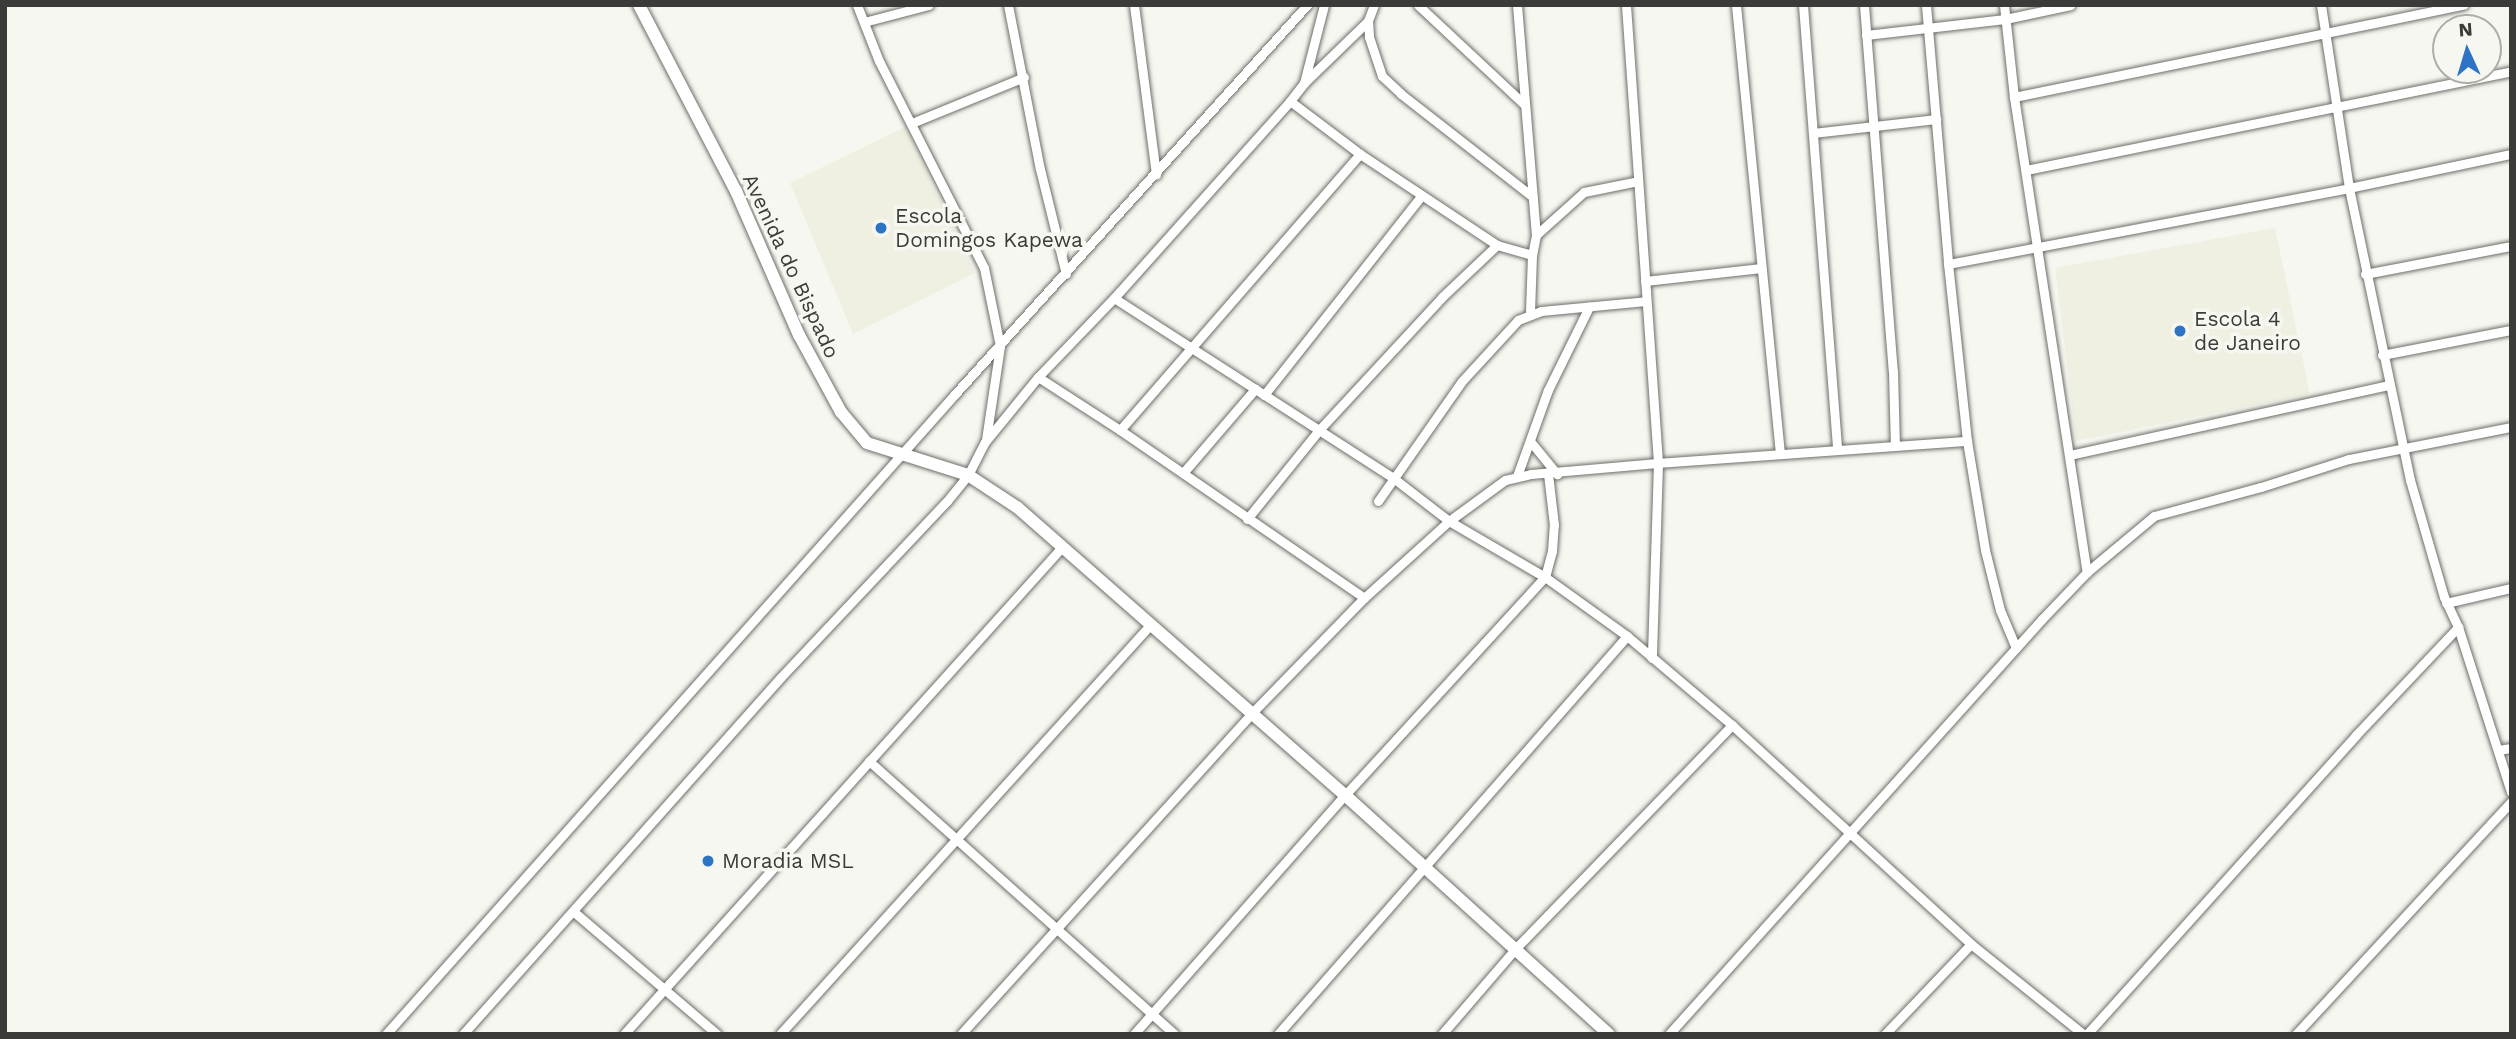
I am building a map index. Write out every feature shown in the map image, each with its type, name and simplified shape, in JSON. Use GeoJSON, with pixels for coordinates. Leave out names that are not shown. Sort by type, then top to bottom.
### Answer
{"type":"FeatureCollection","features":[{"type":"Feature","properties":{"kind":"main road","name":"Avenida do Bispado"},"geometry":{"type":"LineString","coordinates":[[639,5],[736,191],[799,335],[841,412],[867,443],[968,475],[1063,546],[1345,795],[1609,1034]]}},
{"type":"Feature","properties":{"kind":"street"},"geometry":{"type":"LineString","coordinates":[[857,5],[879,61],[984,268],[1000,346],[985,442]]}},
{"type":"Feature","properties":{"kind":"street"},"geometry":{"type":"LineString","coordinates":[[864,22],[929,5]]}},
{"type":"Feature","properties":{"kind":"street"},"geometry":{"type":"LineString","coordinates":[[1008,5],[1040,169],[1066,274]]}},
{"type":"Feature","properties":{"kind":"street"},"geometry":{"type":"LineString","coordinates":[[1134,5],[1156,175]]}},
{"type":"Feature","properties":{"kind":"street"},"geometry":{"type":"LineString","coordinates":[[386,1034],[901,454],[1307,5]]}},
{"type":"Feature","properties":{"kind":"street"},"geometry":{"type":"LineString","coordinates":[[1304,83],[1324,5]]}},
{"type":"Feature","properties":{"kind":"street"},"geometry":{"type":"LineString","coordinates":[[1374,5],[1368,21],[1369,37],[1382,76],[1401,94],[1533,197]]}},
{"type":"Feature","properties":{"kind":"street"},"geometry":{"type":"LineString","coordinates":[[1418,5],[1525,105]]}},
{"type":"Feature","properties":{"kind":"street"},"geometry":{"type":"LineString","coordinates":[[1517,5],[1536,235],[1532,255],[1530,313]]}},
{"type":"Feature","properties":{"kind":"street"},"geometry":{"type":"LineString","coordinates":[[1626,5],[1658,463],[1652,658]]}},
{"type":"Feature","properties":{"kind":"street"},"geometry":{"type":"LineString","coordinates":[[1736,5],[1780,454]]}},
{"type":"Feature","properties":{"kind":"street"},"geometry":{"type":"LineString","coordinates":[[1803,5],[1837,449]]}},
{"type":"Feature","properties":{"kind":"street"},"geometry":{"type":"LineString","coordinates":[[1864,5],[1895,446]]}},
{"type":"Feature","properties":{"kind":"street"},"geometry":{"type":"LineString","coordinates":[[1926,5],[1948,264],[1967,441],[1985,550],[2000,610],[2016,648]]}},
{"type":"Feature","properties":{"kind":"street"},"geometry":{"type":"LineString","coordinates":[[2004,5],[2014,97],[2087,572]]}},
{"type":"Feature","properties":{"kind":"street"},"geometry":{"type":"LineString","coordinates":[[1866,35],[2005,19],[2071,5]]}},
{"type":"Feature","properties":{"kind":"street"},"geometry":{"type":"LineString","coordinates":[[2321,5],[2348,188],[2403,447],[2446,603],[2459,627],[2511,792]]}},
{"type":"Feature","properties":{"kind":"street"},"geometry":{"type":"LineString","coordinates":[[2014,97],[2325,31],[2464,5]]}},
{"type":"Feature","properties":{"kind":"street"},"geometry":{"type":"LineString","coordinates":[[463,1034],[781,677],[968,475],[985,442],[1038,377],[1114,298],[1304,83],[1368,21]]}},
{"type":"Feature","properties":{"kind":"street"},"geometry":{"type":"LineString","coordinates":[[2026,170],[2511,71]]}},
{"type":"Feature","properties":{"kind":"street"},"geometry":{"type":"LineString","coordinates":[[912,123],[1024,77]]}},
{"type":"Feature","properties":{"kind":"street"},"geometry":{"type":"LineString","coordinates":[[1290,101],[1360,154],[1497,245],[1532,255]]}},
{"type":"Feature","properties":{"kind":"street"},"geometry":{"type":"LineString","coordinates":[[1813,133],[1936,119]]}},
{"type":"Feature","properties":{"kind":"street"},"geometry":{"type":"LineString","coordinates":[[1120,430],[1360,154]]}},
{"type":"Feature","properties":{"kind":"street"},"geometry":{"type":"LineString","coordinates":[[1948,264],[2348,188],[2511,154]]}},
{"type":"Feature","properties":{"kind":"street"},"geometry":{"type":"LineString","coordinates":[[1536,235],[1584,192],[1638,181]]}},
{"type":"Feature","properties":{"kind":"street"},"geometry":{"type":"LineString","coordinates":[[1264,395],[1421,196]]}},
{"type":"Feature","properties":{"kind":"street"},"geometry":{"type":"LineString","coordinates":[[1247,519],[1319,430],[1424,316],[1497,245]]}},
{"type":"Feature","properties":{"kind":"street"},"geometry":{"type":"LineString","coordinates":[[2365,274],[2511,246]]}},
{"type":"Feature","properties":{"kind":"street"},"geometry":{"type":"LineString","coordinates":[[1645,281],[1761,268]]}},
{"type":"Feature","properties":{"kind":"street"},"geometry":{"type":"LineString","coordinates":[[1114,298],[1392,477],[1449,521],[1545,577],[1627,636],[1732,726],[1971,944],[2085,1034],[2356,734],[2459,627]]}},
{"type":"Feature","properties":{"kind":"street"},"geometry":{"type":"LineString","coordinates":[[1378,501],[1392,477],[1462,381],[1503,334],[1530,313],[1646,301]]}},
{"type":"Feature","properties":{"kind":"street"},"geometry":{"type":"LineString","coordinates":[[1517,476],[1555,374],[1589,307]]}},
{"type":"Feature","properties":{"kind":"street"},"geometry":{"type":"LineString","coordinates":[[2382,355],[2511,330]]}},
{"type":"Feature","properties":{"kind":"street"},"geometry":{"type":"LineString","coordinates":[[1038,377],[1184,473],[1364,598]]}},
{"type":"Feature","properties":{"kind":"street"},"geometry":{"type":"LineString","coordinates":[[2070,455],[2389,385]]}},
{"type":"Feature","properties":{"kind":"street"},"geometry":{"type":"LineString","coordinates":[[1184,473],[1255,389]]}},
{"type":"Feature","properties":{"kind":"street"},"geometry":{"type":"LineString","coordinates":[[1669,1034],[2087,572],[2154,516],[2262,487],[2349,459],[2511,427]]}},
{"type":"Feature","properties":{"kind":"street"},"geometry":{"type":"LineString","coordinates":[[1134,1034],[1345,795],[1545,577],[1552,551],[1553,474],[1530,441]]}},
{"type":"Feature","properties":{"kind":"street"},"geometry":{"type":"LineString","coordinates":[[961,1034],[1252,713],[1364,598],[1449,521],[1505,480],[1517,476],[1658,463],[1967,441]]}},
{"type":"Feature","properties":{"kind":"street"},"geometry":{"type":"LineString","coordinates":[[624,1034],[1063,546]]}},
{"type":"Feature","properties":{"kind":"street"},"geometry":{"type":"LineString","coordinates":[[2446,603],[2511,588]]}},
{"type":"Feature","properties":{"kind":"street"},"geometry":{"type":"LineString","coordinates":[[780,1034],[1151,624]]}},
{"type":"Feature","properties":{"kind":"street"},"geometry":{"type":"LineString","coordinates":[[1278,1034],[1627,636]]}},
{"type":"Feature","properties":{"kind":"street"},"geometry":{"type":"LineString","coordinates":[[1442,1034],[1515,949],[1732,726]]}},
{"type":"Feature","properties":{"kind":"street"},"geometry":{"type":"LineString","coordinates":[[2498,750],[2511,748]]}},
{"type":"Feature","properties":{"kind":"street"},"geometry":{"type":"LineString","coordinates":[[869,761],[1058,927],[1174,1034]]}},
{"type":"Feature","properties":{"kind":"street"},"geometry":{"type":"LineString","coordinates":[[2296,1034],[2511,802]]}},
{"type":"Feature","properties":{"kind":"street"},"geometry":{"type":"LineString","coordinates":[[574,912],[717,1034]]}},
{"type":"Feature","properties":{"kind":"street"},"geometry":{"type":"LineString","coordinates":[[1885,1034],[1971,944]]}},
{"type":"Feature","properties":{"kind":"shaded area","name":"Escola Domingos Kapewa"},"geometry":{"type":"Polygon","coordinates":[[[905,127],[975,273],[853,334],[790,183],[905,127]]]}},
{"type":"Feature","properties":{"kind":"shaded area","name":"Escola 4 de Janeiro"},"geometry":{"type":"Polygon","coordinates":[[[2275,228],[2310,394],[2076,441],[2055,268],[2275,228]]]}},
{"type":"Feature","properties":{"kind":"place","name":"Escola Domingos Kapewa"},"geometry":{"type":"Point","coordinates":[881,228]}},
{"type":"Feature","properties":{"kind":"place","name":"Escola 4 de Janeiro"},"geometry":{"type":"Point","coordinates":[2180,331]}},
{"type":"Feature","properties":{"kind":"place","name":"Moradia MSL"},"geometry":{"type":"Point","coordinates":[708,861]}}]}
